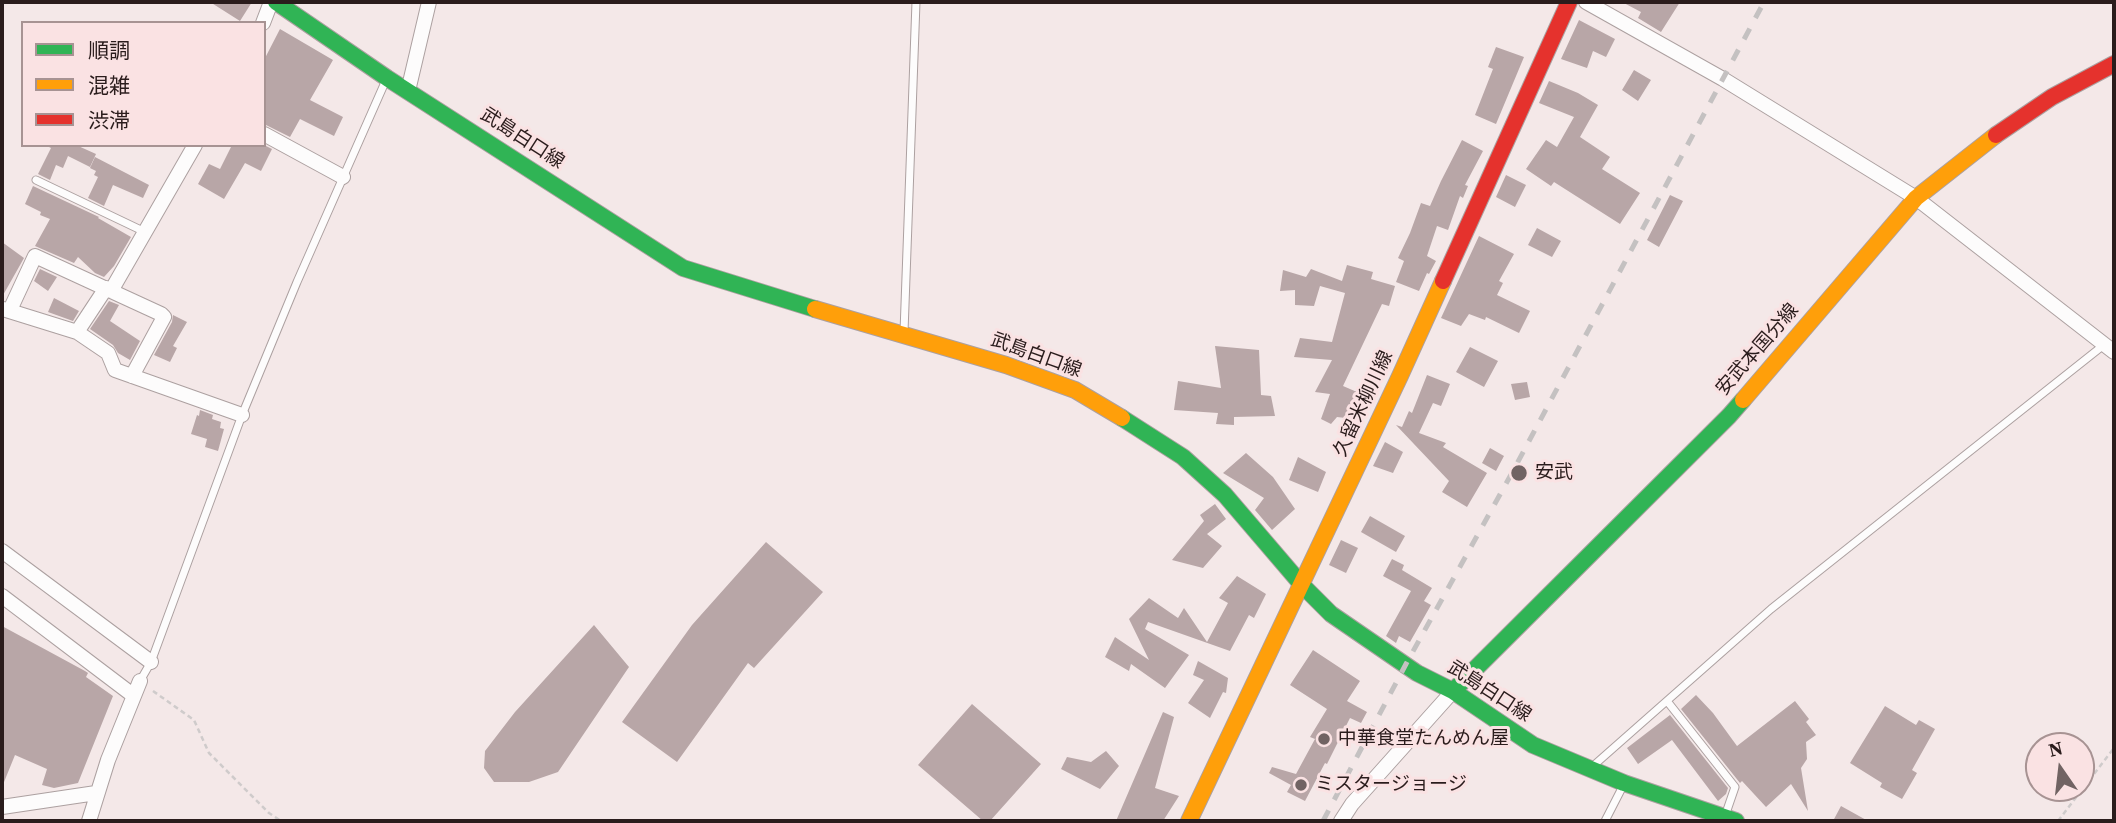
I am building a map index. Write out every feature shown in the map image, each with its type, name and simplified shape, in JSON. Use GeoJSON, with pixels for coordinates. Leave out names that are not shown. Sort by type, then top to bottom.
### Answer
{"type":"FeatureCollection","features":[{"type":"Feature","properties":{"kind":"main road","name":"武島白口線"},"geometry":{"type":"LineString","coordinates":[[273,2],[683,268],[1006,365],[1074,390],[1183,457],[1225,495],[1331,614],[1417,673],[1453,691],[1533,745],[1624,783],[1730,819]]}},
{"type":"Feature","properties":{"kind":"main road","name":"久留米柳川線"},"geometry":{"type":"LineString","coordinates":[[1189,821],[1400,376],[1569,2]]}},
{"type":"Feature","properties":{"kind":"main road","name":"安武本国分線"},"geometry":{"type":"LineString","coordinates":[[1453,691],[1729,416],[1916,198],[1993,136],[2052,97],[2114,64]]}},
{"type":"Feature","properties":{"kind":"street"},"geometry":{"type":"LineString","coordinates":[[263,21],[273,2]]}},
{"type":"Feature","properties":{"kind":"street"},"geometry":{"type":"LineString","coordinates":[[408,91],[429,2]]}},
{"type":"Feature","properties":{"kind":"street"},"geometry":{"type":"LineString","coordinates":[[1586,2],[1723,79],[1916,198],[2110,348]]}},
{"type":"Feature","properties":{"kind":"street"},"geometry":{"type":"LineString","coordinates":[[266,135],[343,177]]}},
{"type":"Feature","properties":{"kind":"street"},"geometry":{"type":"LineString","coordinates":[[77,331],[108,290],[145,232],[194,147]]}},
{"type":"Feature","properties":{"kind":"street"},"geometry":{"type":"LineString","coordinates":[[132,376],[164,317],[35,256],[6,310],[77,331],[108,353],[115,370],[242,415]]}},
{"type":"Feature","properties":{"kind":"street"},"geometry":{"type":"LineString","coordinates":[[2,551],[152,662]]}},
{"type":"Feature","properties":{"kind":"street"},"geometry":{"type":"LineString","coordinates":[[2,596],[134,695]]}},
{"type":"Feature","properties":{"kind":"street"},"geometry":{"type":"LineString","coordinates":[[89,821],[96,793],[140,681]]}},
{"type":"Feature","properties":{"kind":"street"},"geometry":{"type":"LineString","coordinates":[[1341,821],[1352,804],[1453,691]]}},
{"type":"Feature","properties":{"kind":"street"},"geometry":{"type":"LineString","coordinates":[[2,807],[96,793]]}},
{"type":"Feature","properties":{"kind":"lane"},"geometry":{"type":"LineString","coordinates":[[904,336],[916,2]]}},
{"type":"Feature","properties":{"kind":"lane"},"geometry":{"type":"LineString","coordinates":[[140,681],[152,662],[242,415],[387,78]]}},
{"type":"Feature","properties":{"kind":"lane"},"geometry":{"type":"LineString","coordinates":[[36,180],[145,232]]}},
{"type":"Feature","properties":{"kind":"lane"},"geometry":{"type":"LineString","coordinates":[[1590,769],[1771,609],[2110,348]]}},
{"type":"Feature","properties":{"kind":"lane"},"geometry":{"type":"LineString","coordinates":[[1667,701],[1735,787],[1730,819]]}},
{"type":"Feature","properties":{"kind":"lane"},"geometry":{"type":"LineString","coordinates":[[1605,821],[1624,783]]}},
{"type":"Feature","properties":{"kind":"path"},"geometry":{"type":"LineString","coordinates":[[140,681],[194,720],[209,753],[269,813],[281,821]]}},
{"type":"Feature","properties":{"kind":"path"},"geometry":{"type":"LineString","coordinates":[[2058,821],[2114,748]]}},
{"type":"Feature","properties":{"kind":"building"},"geometry":{"type":"Polygon","coordinates":[[[210,2],[252,2],[240,21],[210,2]]]}},
{"type":"Feature","properties":{"kind":"building"},"geometry":{"type":"Polygon","coordinates":[[[1622,2],[1680,2],[1661,32],[1638,18],[1641,12],[1622,2]]]}},
{"type":"Feature","properties":{"kind":"building"},"geometry":{"type":"Polygon","coordinates":[[[1579,20],[1615,39],[1606,57],[1593,51],[1587,68],[1561,59],[1579,20]]]}},
{"type":"Feature","properties":{"kind":"building"},"geometry":{"type":"Polygon","coordinates":[[[280,29],[333,60],[310,100],[343,117],[334,136],[300,119],[290,137],[266,125],[266,56],[280,29]]]}},
{"type":"Feature","properties":{"kind":"building"},"geometry":{"type":"Polygon","coordinates":[[[1496,47],[1524,57],[1496,124],[1475,115],[1493,69],[1488,67],[1496,47]]]}},
{"type":"Feature","properties":{"kind":"building"},"geometry":{"type":"Polygon","coordinates":[[[1634,70],[1651,80],[1638,101],[1622,90],[1634,70]]]}},
{"type":"Feature","properties":{"kind":"building"},"geometry":{"type":"Polygon","coordinates":[[[1549,81],[1598,105],[1580,137],[1610,157],[1602,169],[1640,193],[1620,224],[1554,182],[1551,186],[1526,169],[1546,140],[1557,147],[1574,117],[1539,103],[1549,81]]]}},
{"type":"Feature","properties":{"kind":"building"},"geometry":{"type":"Polygon","coordinates":[[[1462,140],[1483,151],[1465,185],[1468,186],[1463,198],[1460,196],[1448,230],[1437,226],[1427,256],[1436,261],[1419,291],[1396,282],[1404,261],[1398,258],[1421,203],[1430,206],[1462,140]]]}},
{"type":"Feature","properties":{"kind":"building"},"geometry":{"type":"Polygon","coordinates":[[[266,146],[272,149],[261,171],[245,163],[224,199],[198,184],[209,164],[220,169],[231,147],[266,146]]]}},
{"type":"Feature","properties":{"kind":"building"},"geometry":{"type":"Polygon","coordinates":[[[49,147],[80,147],[96,154],[90,167],[68,156],[63,168],[56,165],[50,180],[38,174],[51,148],[49,147]]]}},
{"type":"Feature","properties":{"kind":"building"},"geometry":{"type":"Polygon","coordinates":[[[95,157],[149,185],[143,198],[113,185],[104,206],[88,198],[98,177],[94,175],[96,171],[90,168],[95,157]]]}},
{"type":"Feature","properties":{"kind":"building"},"geometry":{"type":"Polygon","coordinates":[[[1506,175],[1526,185],[1515,207],[1496,197],[1506,175]]]}},
{"type":"Feature","properties":{"kind":"building"},"geometry":{"type":"Polygon","coordinates":[[[33,186],[99,217],[131,237],[114,266],[104,277],[95,273],[78,257],[74,263],[35,246],[50,219],[25,204],[33,186]]]}},
{"type":"Feature","properties":{"kind":"building"},"geometry":{"type":"Polygon","coordinates":[[[1670,195],[1683,201],[1659,247],[1647,240],[1670,195]]]}},
{"type":"Feature","properties":{"kind":"building"},"geometry":{"type":"Polygon","coordinates":[[[1537,228],[1561,241],[1552,257],[1528,245],[1537,228]]]}},
{"type":"Feature","properties":{"kind":"building"},"geometry":{"type":"Polygon","coordinates":[[[1479,236],[1514,254],[1499,281],[1503,283],[1497,295],[1530,311],[1519,333],[1486,317],[1485,320],[1469,314],[1461,326],[1441,318],[1479,236]]]}},
{"type":"Feature","properties":{"kind":"building"},"geometry":{"type":"Polygon","coordinates":[[[2,242],[24,258],[2,297],[2,242]]]}},
{"type":"Feature","properties":{"kind":"building"},"geometry":{"type":"Polygon","coordinates":[[[1347,265],[1373,272],[1371,279],[1395,286],[1389,306],[1382,304],[1343,386],[1371,398],[1355,419],[1337,417],[1331,424],[1321,419],[1330,394],[1315,392],[1332,360],[1294,357],[1300,338],[1332,342],[1345,293],[1320,286],[1314,306],[1295,305],[1295,290],[1280,291],[1283,270],[1306,277],[1311,269],[1342,281],[1347,265]]]}},
{"type":"Feature","properties":{"kind":"building"},"geometry":{"type":"Polygon","coordinates":[[[40,269],[57,277],[48,291],[34,281],[40,269]]]}},
{"type":"Feature","properties":{"kind":"building"},"geometry":{"type":"Polygon","coordinates":[[[54,298],[79,311],[73,321],[48,312],[54,298]]]}},
{"type":"Feature","properties":{"kind":"building"},"geometry":{"type":"Polygon","coordinates":[[[109,301],[119,305],[110,321],[140,341],[130,360],[90,329],[109,301]]]}},
{"type":"Feature","properties":{"kind":"building"},"geometry":{"type":"Polygon","coordinates":[[[173,315],[187,322],[173,346],[177,348],[170,362],[154,355],[172,322],[173,315]]]}},
{"type":"Feature","properties":{"kind":"building"},"geometry":{"type":"Polygon","coordinates":[[[1215,346],[1259,350],[1261,395],[1271,396],[1275,416],[1234,417],[1234,425],[1216,424],[1218,413],[1174,410],[1178,381],[1221,388],[1215,346]]]}},
{"type":"Feature","properties":{"kind":"building"},"geometry":{"type":"Polygon","coordinates":[[[1470,347],[1498,361],[1484,387],[1456,372],[1470,347]]]}},
{"type":"Feature","properties":{"kind":"building"},"geometry":{"type":"Polygon","coordinates":[[[1427,375],[1450,384],[1441,406],[1433,403],[1419,433],[1446,443],[1443,447],[1487,473],[1467,507],[1442,492],[1449,481],[1396,425],[1402,427],[1409,411],[1412,413],[1427,375]]]}},
{"type":"Feature","properties":{"kind":"building"},"geometry":{"type":"Polygon","coordinates":[[[1527,382],[1530,397],[1515,400],[1511,384],[1527,382]]]}},
{"type":"Feature","properties":{"kind":"building"},"geometry":{"type":"Polygon","coordinates":[[[200,410],[213,415],[212,419],[221,422],[220,428],[224,429],[218,451],[205,447],[207,439],[191,434],[200,410]]]}},
{"type":"Feature","properties":{"kind":"building"},"geometry":{"type":"Polygon","coordinates":[[[1385,442],[1403,452],[1393,473],[1373,466],[1385,442]]]}},
{"type":"Feature","properties":{"kind":"building"},"geometry":{"type":"Polygon","coordinates":[[[1490,448],[1504,456],[1496,471],[1482,463],[1490,448]]]}},
{"type":"Feature","properties":{"kind":"building"},"geometry":{"type":"Polygon","coordinates":[[[1246,453],[1273,477],[1295,509],[1272,530],[1255,510],[1264,498],[1223,473],[1246,453]]]}},
{"type":"Feature","properties":{"kind":"building"},"geometry":{"type":"Polygon","coordinates":[[[1298,457],[1326,472],[1318,492],[1289,480],[1298,457]]]}},
{"type":"Feature","properties":{"kind":"building"},"geometry":{"type":"Polygon","coordinates":[[[1215,504],[1226,519],[1207,534],[1222,546],[1203,568],[1172,560],[1204,521],[1200,515],[1215,504]]]}},
{"type":"Feature","properties":{"kind":"building"},"geometry":{"type":"Polygon","coordinates":[[[1370,516],[1405,536],[1396,552],[1361,532],[1370,516]]]}},
{"type":"Feature","properties":{"kind":"building"},"geometry":{"type":"Polygon","coordinates":[[[1341,540],[1358,548],[1346,573],[1329,565],[1341,540]]]}},
{"type":"Feature","properties":{"kind":"building"},"geometry":{"type":"Polygon","coordinates":[[[766,542],[823,592],[754,668],[748,663],[677,762],[622,722],[692,625],[766,542]]]}},
{"type":"Feature","properties":{"kind":"building"},"geometry":{"type":"Polygon","coordinates":[[[1392,559],[1404,565],[1402,570],[1432,588],[1424,601],[1431,605],[1410,642],[1399,636],[1396,643],[1386,636],[1411,591],[1383,576],[1392,559]]]}},
{"type":"Feature","properties":{"kind":"building"},"geometry":{"type":"Polygon","coordinates":[[[1237,576],[1266,594],[1254,618],[1249,615],[1230,651],[1148,622],[1145,629],[1189,655],[1165,688],[1131,664],[1129,671],[1105,657],[1115,637],[1149,660],[1129,619],[1149,598],[1178,618],[1184,608],[1207,642],[1228,603],[1219,598],[1237,576]]]}},
{"type":"Feature","properties":{"kind":"building"},"geometry":{"type":"Polygon","coordinates":[[[594,625],[629,667],[558,772],[529,782],[494,782],[484,768],[485,751],[515,712],[594,625]]]}},
{"type":"Feature","properties":{"kind":"building"},"geometry":{"type":"Polygon","coordinates":[[[2,626],[85,671],[88,673],[86,677],[113,696],[78,783],[54,788],[42,785],[47,769],[15,755],[2,787],[2,626]]]}},
{"type":"Feature","properties":{"kind":"building"},"geometry":{"type":"Polygon","coordinates":[[[1313,650],[1360,681],[1347,701],[1367,712],[1361,723],[1350,718],[1305,801],[1287,792],[1291,785],[1269,773],[1272,767],[1296,774],[1315,739],[1310,737],[1327,709],[1290,685],[1313,650]]]}},
{"type":"Feature","properties":{"kind":"building"},"geometry":{"type":"Polygon","coordinates":[[[1198,661],[1228,678],[1226,693],[1223,692],[1210,718],[1188,703],[1204,680],[1193,675],[1198,661]]]}},
{"type":"Feature","properties":{"kind":"building"},"geometry":{"type":"Polygon","coordinates":[[[1696,695],[1737,746],[1795,701],[1809,719],[1806,722],[1816,735],[1806,742],[1807,759],[1801,768],[1808,811],[1791,784],[1766,807],[1742,781],[1740,783],[1681,709],[1696,695]]]}},
{"type":"Feature","properties":{"kind":"building"},"geometry":{"type":"Polygon","coordinates":[[[972,704],[1041,764],[990,821],[983,821],[918,765],[972,704]]]}},
{"type":"Feature","properties":{"kind":"building"},"geometry":{"type":"Polygon","coordinates":[[[1885,706],[1916,725],[1919,720],[1935,729],[1912,770],[1917,773],[1902,799],[1880,787],[1882,783],[1850,763],[1885,706]]]}},
{"type":"Feature","properties":{"kind":"building"},"geometry":{"type":"Polygon","coordinates":[[[1163,712],[1174,717],[1155,788],[1179,796],[1163,821],[1116,821],[1163,712]]]}},
{"type":"Feature","properties":{"kind":"building"},"geometry":{"type":"Polygon","coordinates":[[[1670,715],[1728,788],[1718,801],[1672,740],[1638,764],[1627,748],[1670,715]]]}},
{"type":"Feature","properties":{"kind":"building"},"geometry":{"type":"Polygon","coordinates":[[[1106,751],[1119,766],[1100,789],[1061,769],[1067,757],[1091,762],[1106,751]]]}},
{"type":"Feature","properties":{"kind":"building"},"geometry":{"type":"Polygon","coordinates":[[[1841,806],[1868,821],[1833,821],[1841,806]]]}},
{"type":"Feature","properties":{"kind":"railway"},"geometry":{"type":"LineString","coordinates":[[1323,821],[1764,2]]}},
{"type":"Feature","properties":{"kind":"traffic: fast"},"geometry":{"type":"LineString","coordinates":[[276,2],[387,78],[683,268],[815,309]]}},
{"type":"Feature","properties":{"kind":"traffic: fast"},"geometry":{"type":"LineString","coordinates":[[1453,691],[1743,400]]}},
{"type":"Feature","properties":{"kind":"traffic: fast"},"geometry":{"type":"LineString","coordinates":[[1122,418],[1183,457],[1225,495],[1302,585],[1331,614],[1417,673],[1453,691],[1533,745],[1624,783],[1736,821]]}},
{"type":"Feature","properties":{"kind":"traffic: slow"},"geometry":{"type":"LineString","coordinates":[[1743,400],[1916,198],[1996,135]]}},
{"type":"Feature","properties":{"kind":"traffic: slow"},"geometry":{"type":"LineString","coordinates":[[1189,821],[1443,281]]}},
{"type":"Feature","properties":{"kind":"traffic: slow"},"geometry":{"type":"LineString","coordinates":[[815,309],[1006,365],[1075,390],[1122,418]]}},
{"type":"Feature","properties":{"kind":"traffic: jam"},"geometry":{"type":"LineString","coordinates":[[1443,281],[1569,2]]}},
{"type":"Feature","properties":{"kind":"traffic: jam"},"geometry":{"type":"LineString","coordinates":[[1996,135],[2052,97],[2114,64]]}},
{"type":"Feature","properties":{"kind":"place","name":"安武"},"geometry":{"type":"Point","coordinates":[1519,473]}},
{"type":"Feature","properties":{"kind":"place","name":"中華食堂たんめん屋"},"geometry":{"type":"Point","coordinates":[1324,739]}},
{"type":"Feature","properties":{"kind":"place","name":"ミスタージョージ"},"geometry":{"type":"Point","coordinates":[1301,785]}}]}
